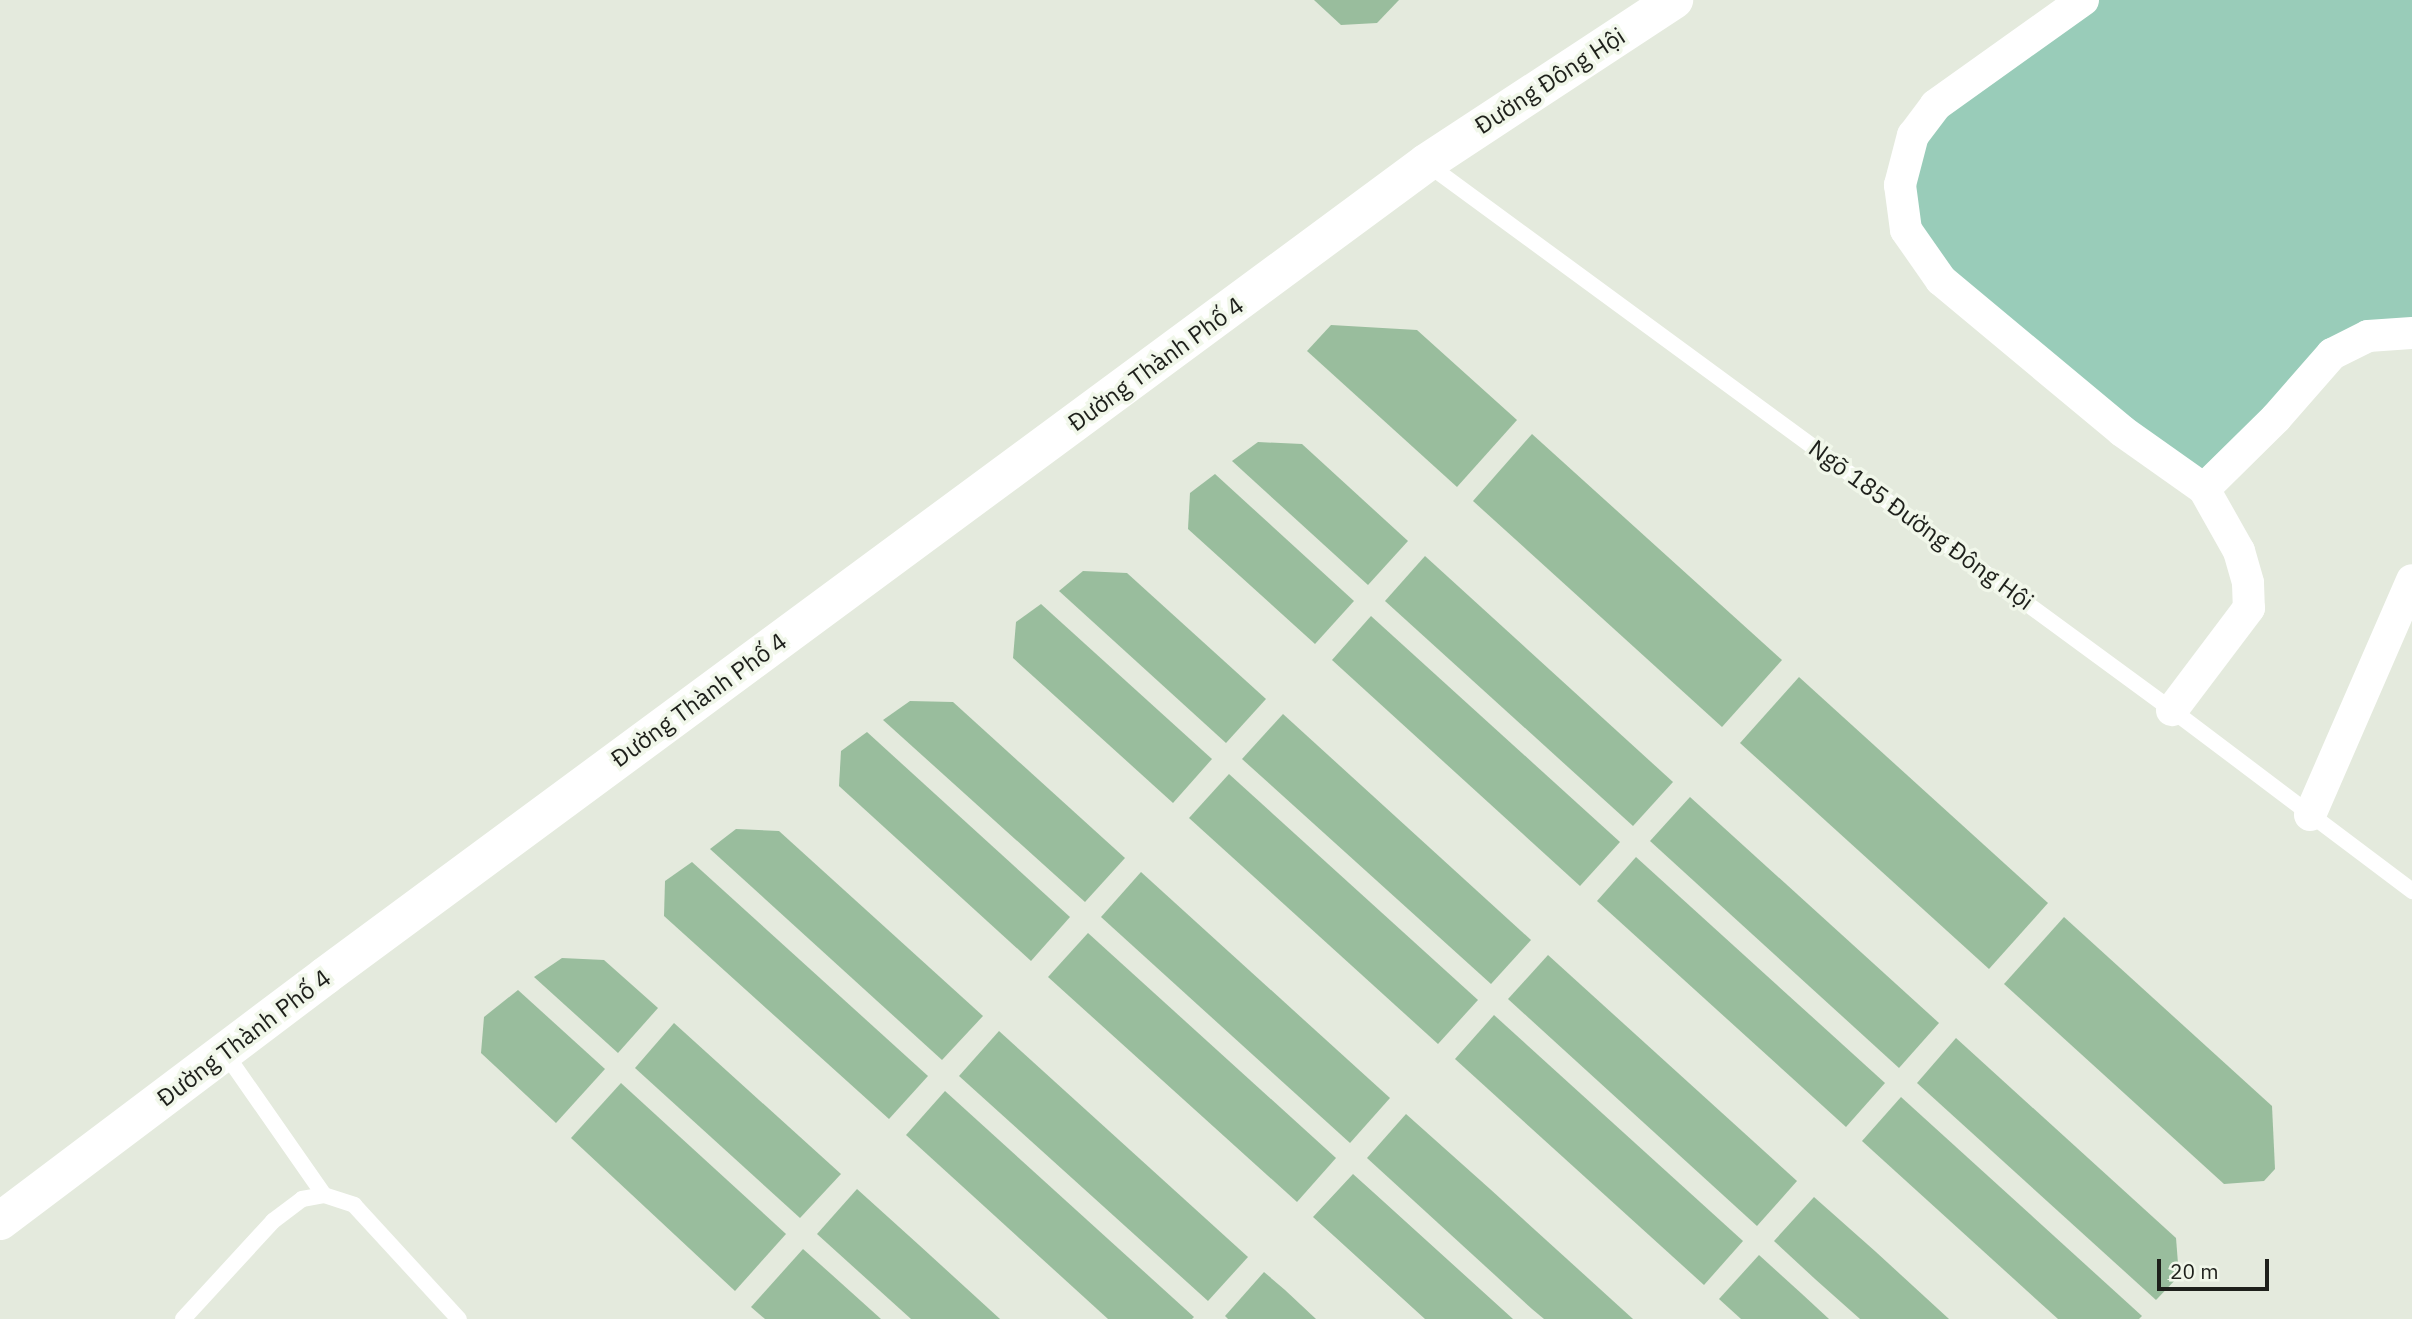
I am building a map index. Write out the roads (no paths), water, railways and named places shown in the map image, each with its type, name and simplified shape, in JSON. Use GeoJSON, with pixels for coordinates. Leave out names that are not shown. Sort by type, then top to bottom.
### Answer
{"type":"FeatureCollection","features":[{"type":"Feature","properties":{"kind":"street","name":"Đường Đông Hội"},"geometry":{"type":"LineString","coordinates":[[1413,173],[1674,0]]}},
{"type":"Feature","properties":{"kind":"street"},"geometry":{"type":"LineString","coordinates":[[2083,0],[1936,105],[1913,135],[1900,185],[1906,230],[1941,280],[2122,431],[2204,489],[2238,551],[2248,583],[2249,608],[2172,709]]}},
{"type":"Feature","properties":{"kind":"street","name":"Đường Thành Phố 4"},"geometry":{"type":"LineString","coordinates":[[0,1221],[1413,173]]}},
{"type":"Feature","properties":{"kind":"street"},"geometry":{"type":"LineString","coordinates":[[2204,489],[2276,418],[2332,354],[2368,336],[2412,333]]}},
{"type":"Feature","properties":{"kind":"street"},"geometry":{"type":"LineString","coordinates":[[2310,815],[2412,580]]}},
{"type":"Feature","properties":{"kind":"lane","name":"Ngõ 185 Đường Đông Hội"},"geometry":{"type":"LineString","coordinates":[[1413,173],[2172,709],[2412,891]]}},
{"type":"Feature","properties":{"kind":"lane"},"geometry":{"type":"LineString","coordinates":[[225,1053],[324,1195]]}},
{"type":"Feature","properties":{"kind":"lane"},"geometry":{"type":"LineString","coordinates":[[183,1319],[273,1221],[302,1199],[324,1195],[354,1205],[459,1319]]}}]}
